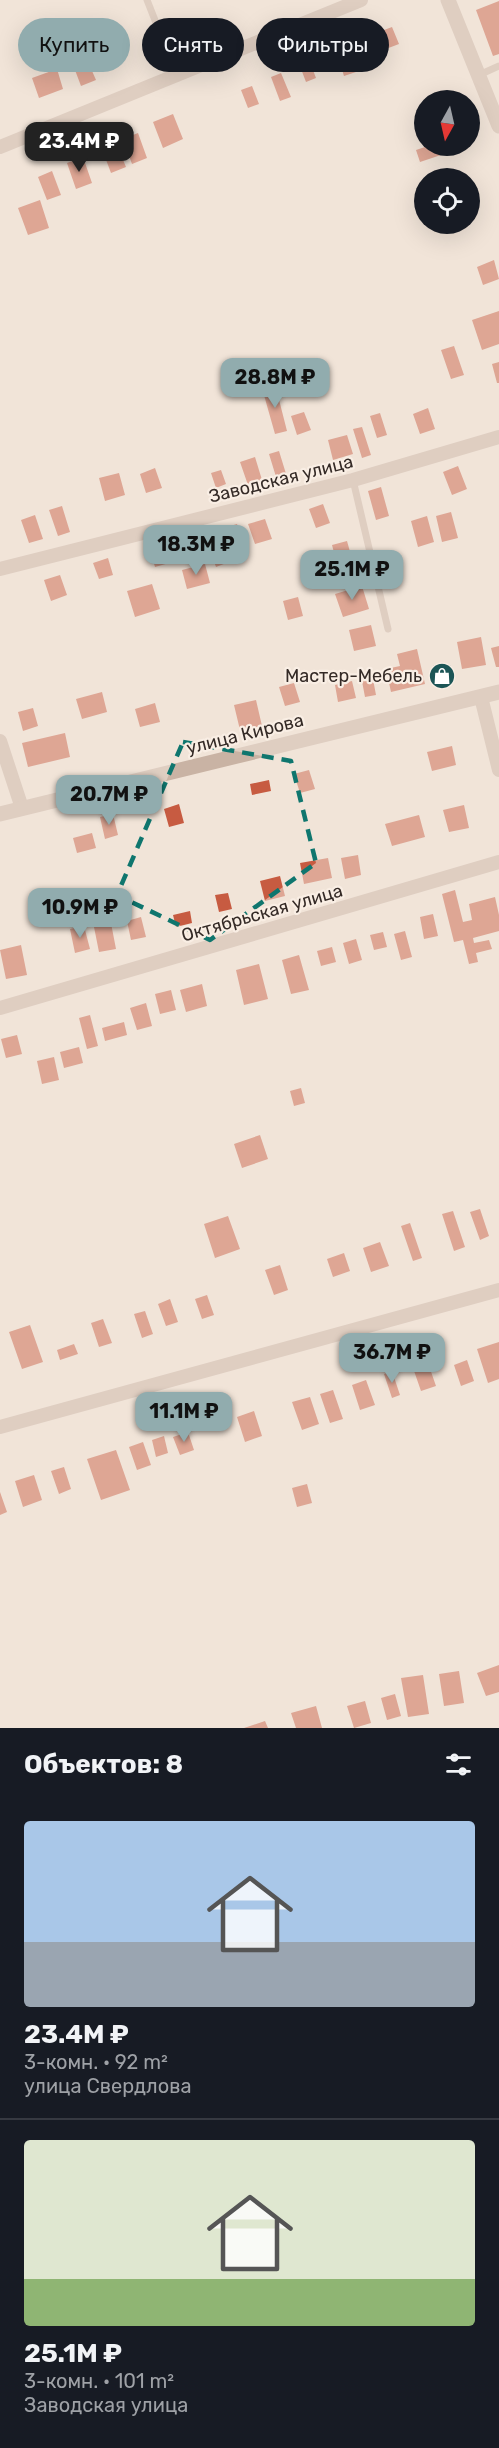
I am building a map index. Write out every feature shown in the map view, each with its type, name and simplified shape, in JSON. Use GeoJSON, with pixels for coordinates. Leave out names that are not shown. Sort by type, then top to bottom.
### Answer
{"type":"FeatureCollection","features":[{"type":"Feature","properties":{"kind":"street"},"geometry":{"type":"LineString","coordinates":[[0,147],[361,0]]}},
{"type":"Feature","properties":{"kind":"street"},"geometry":{"type":"LineString","coordinates":[[448,0],[499,126]]}},
{"type":"Feature","properties":{"kind":"street","name":"Заводская улица"},"geometry":{"type":"LineString","coordinates":[[0,569],[352,480],[499,437]]}},
{"type":"Feature","properties":{"kind":"street","name":"улица Кирова"},"geometry":{"type":"LineString","coordinates":[[0,814],[499,692]]}},
{"type":"Feature","properties":{"kind":"street"},"geometry":{"type":"LineString","coordinates":[[481,697],[499,770]]}},
{"type":"Feature","properties":{"kind":"street"},"geometry":{"type":"LineString","coordinates":[[0,741],[22,808]]}},
{"type":"Feature","properties":{"kind":"street","name":"Октябрьская улица"},"geometry":{"type":"LineString","coordinates":[[0,1008],[499,862]]}},
{"type":"Feature","properties":{"kind":"street"},"geometry":{"type":"LineString","coordinates":[[0,1427],[499,1290]]}},
{"type":"Feature","properties":{"kind":"lane"},"geometry":{"type":"LineString","coordinates":[[147,0],[177,75]]}},
{"type":"Feature","properties":{"kind":"lane"},"geometry":{"type":"LineString","coordinates":[[479,75],[499,66]]}},
{"type":"Feature","properties":{"kind":"lane"},"geometry":{"type":"LineString","coordinates":[[352,480],[388,629]]}},
{"type":"Feature","properties":{"kind":"highlighted area"},"geometry":{"type":"Polygon","coordinates":[[[183,742],[291,761],[316,863],[210,940],[117,895],[183,742]]]}},
{"type":"Feature","properties":{"kind":"building"},"geometry":{"type":"Polygon","coordinates":[[[499,1],[499,54],[493,56],[476,10],[499,1]]]}},
{"type":"Feature","properties":{"kind":"building"},"geometry":{"type":"Polygon","coordinates":[[[392,27],[399,44],[389,48],[389,28],[392,27]]]}},
{"type":"Feature","properties":{"kind":"building"},"geometry":{"type":"Polygon","coordinates":[[[49,72],[58,72],[63,89],[39,98],[32,78],[49,72]]]}},
{"type":"Feature","properties":{"kind":"building"},"geometry":{"type":"Polygon","coordinates":[[[76,72],[92,72],[96,80],[81,86],[76,72]]]}},
{"type":"Feature","properties":{"kind":"building"},"geometry":{"type":"Polygon","coordinates":[[[302,72],[314,72],[316,78],[306,82],[302,72]]]}},
{"type":"Feature","properties":{"kind":"building"},"geometry":{"type":"Polygon","coordinates":[[[343,72],[356,72],[344,76],[343,72]]]}},
{"type":"Feature","properties":{"kind":"building"},"geometry":{"type":"Polygon","coordinates":[[[281,73],[291,97],[280,101],[271,77],[281,73]]]}},
{"type":"Feature","properties":{"kind":"building"},"geometry":{"type":"Polygon","coordinates":[[[252,86],[259,104],[248,108],[241,90],[252,86]]]}},
{"type":"Feature","properties":{"kind":"building"},"geometry":{"type":"Polygon","coordinates":[[[173,114],[183,139],[163,148],[153,122],[173,114]]]}},
{"type":"Feature","properties":{"kind":"building"},"geometry":{"type":"Polygon","coordinates":[[[138,133],[147,158],[132,164],[123,139],[138,133]]]}},
{"type":"Feature","properties":{"kind":"building"},"geometry":{"type":"Polygon","coordinates":[[[116,143],[126,167],[111,173],[102,149],[116,143]]]}},
{"type":"Feature","properties":{"kind":"building"},"geometry":{"type":"Polygon","coordinates":[[[418,156],[438,156],[420,162],[418,156]]]}},
{"type":"Feature","properties":{"kind":"building"},"geometry":{"type":"Polygon","coordinates":[[[83,157],[92,183],[76,189],[67,163],[83,157]]]}},
{"type":"Feature","properties":{"kind":"building"},"geometry":{"type":"Polygon","coordinates":[[[52,171],[61,195],[47,200],[38,177],[52,171]]]}},
{"type":"Feature","properties":{"kind":"building"},"geometry":{"type":"Polygon","coordinates":[[[40,200],[49,228],[28,235],[18,208],[40,200]]]}},
{"type":"Feature","properties":{"kind":"building"},"geometry":{"type":"Polygon","coordinates":[[[494,260],[499,279],[483,285],[477,267],[494,260]]]}},
{"type":"Feature","properties":{"kind":"building"},"geometry":{"type":"Polygon","coordinates":[[[499,311],[499,344],[482,350],[472,320],[499,311]]]}},
{"type":"Feature","properties":{"kind":"building"},"geometry":{"type":"Polygon","coordinates":[[[454,346],[464,375],[451,379],[441,350],[454,346]]]}},
{"type":"Feature","properties":{"kind":"building"},"geometry":{"type":"Polygon","coordinates":[[[499,362],[499,383],[497,383],[492,364],[499,362]]]}},
{"type":"Feature","properties":{"kind":"building"},"geometry":{"type":"Polygon","coordinates":[[[275,384],[287,431],[275,434],[262,388],[275,384]]]}},
{"type":"Feature","properties":{"kind":"building"},"geometry":{"type":"Polygon","coordinates":[[[428,408],[435,429],[420,434],[413,414],[428,408]]]}},
{"type":"Feature","properties":{"kind":"building"},"geometry":{"type":"Polygon","coordinates":[[[304,412],[311,430],[297,435],[291,416],[304,412]]]}},
{"type":"Feature","properties":{"kind":"building"},"geometry":{"type":"Polygon","coordinates":[[[380,413],[387,435],[377,438],[370,416],[380,413]]]}},
{"type":"Feature","properties":{"kind":"building"},"geometry":{"type":"Polygon","coordinates":[[[362,427],[371,455],[362,458],[353,429],[362,427]]]}},
{"type":"Feature","properties":{"kind":"building"},"geometry":{"type":"Polygon","coordinates":[[[347,435],[353,454],[333,460],[328,440],[347,435]]]}},
{"type":"Feature","properties":{"kind":"building"},"geometry":{"type":"Polygon","coordinates":[[[279,451],[287,477],[277,480],[269,454],[279,451]]]}},
{"type":"Feature","properties":{"kind":"building"},"geometry":{"type":"Polygon","coordinates":[[[255,457],[262,480],[248,485],[240,462],[255,457]]]}},
{"type":"Feature","properties":{"kind":"building"},"geometry":{"type":"Polygon","coordinates":[[[458,466],[467,489],[452,495],[443,472],[458,466]]]}},
{"type":"Feature","properties":{"kind":"building"},"geometry":{"type":"Polygon","coordinates":[[[155,468],[162,488],[146,493],[140,474],[155,468]]]}},
{"type":"Feature","properties":{"kind":"building"},"geometry":{"type":"Polygon","coordinates":[[[221,470],[226,484],[216,488],[211,473],[221,470]]]}},
{"type":"Feature","properties":{"kind":"building"},"geometry":{"type":"Polygon","coordinates":[[[119,473],[125,495],[105,501],[99,478],[119,473]]]}},
{"type":"Feature","properties":{"kind":"building"},"geometry":{"type":"Polygon","coordinates":[[[381,487],[389,516],[376,520],[368,491],[381,487]]]}},
{"type":"Feature","properties":{"kind":"building"},"geometry":{"type":"Polygon","coordinates":[[[323,504],[330,523],[316,528],[309,509],[323,504]]]}},
{"type":"Feature","properties":{"kind":"building"},"geometry":{"type":"Polygon","coordinates":[[[62,506],[70,532],[58,536],[49,510],[62,506]]]}},
{"type":"Feature","properties":{"kind":"building"},"geometry":{"type":"Polygon","coordinates":[[[451,512],[458,538],[442,542],[436,516],[451,512]]]}},
{"type":"Feature","properties":{"kind":"building"},"geometry":{"type":"Polygon","coordinates":[[[35,515],[43,539],[29,543],[21,520],[35,515]]]}},
{"type":"Feature","properties":{"kind":"building"},"geometry":{"type":"Polygon","coordinates":[[[427,516],[434,542],[418,547],[411,521],[427,516]]]}},
{"type":"Feature","properties":{"kind":"building"},"geometry":{"type":"Polygon","coordinates":[[[265,519],[272,539],[255,544],[248,524],[265,519]]]}},
{"type":"Feature","properties":{"kind":"building"},"geometry":{"type":"Polygon","coordinates":[[[237,524],[245,547],[235,550],[227,527],[237,524]]]}},
{"type":"Feature","properties":{"kind":"building"},"geometry":{"type":"Polygon","coordinates":[[[217,529],[229,562],[216,567],[204,533],[217,529]]]}},
{"type":"Feature","properties":{"kind":"building"},"geometry":{"type":"Polygon","coordinates":[[[347,541],[352,559],[337,564],[332,545],[347,541]]]}},
{"type":"Feature","properties":{"kind":"building"},"geometry":{"type":"Polygon","coordinates":[[[164,547],[169,563],[155,567],[150,550],[164,547]]]}},
{"type":"Feature","properties":{"kind":"building"},"geometry":{"type":"Polygon","coordinates":[[[108,558],[113,575],[99,579],[93,563],[108,558]]]}},
{"type":"Feature","properties":{"kind":"building"},"geometry":{"type":"Polygon","coordinates":[[[205,564],[210,583],[187,589],[182,570],[205,564]]]}},
{"type":"Feature","properties":{"kind":"building"},"geometry":{"type":"Polygon","coordinates":[[[60,575],[67,595],[51,601],[44,580],[60,575]]]}},
{"type":"Feature","properties":{"kind":"building"},"geometry":{"type":"Polygon","coordinates":[[[152,584],[160,609],[135,617],[127,591],[152,584]]]}},
{"type":"Feature","properties":{"kind":"building"},"geometry":{"type":"Polygon","coordinates":[[[362,586],[369,609],[343,617],[335,594],[362,586]]]}},
{"type":"Feature","properties":{"kind":"building"},"geometry":{"type":"Polygon","coordinates":[[[298,597],[303,616],[288,620],[283,601],[298,597]]]}},
{"type":"Feature","properties":{"kind":"building"},"geometry":{"type":"Polygon","coordinates":[[[371,625],[376,646],[354,651],[349,630],[371,625]]]}},
{"type":"Feature","properties":{"kind":"building"},"geometry":{"type":"Polygon","coordinates":[[[481,637],[486,665],[462,669],[457,642],[481,637]]]}},
{"type":"Feature","properties":{"kind":"building"},"geometry":{"type":"Polygon","coordinates":[[[499,646],[499,667],[496,667],[491,648],[499,646]]]}},
{"type":"Feature","properties":{"kind":"building"},"geometry":{"type":"Polygon","coordinates":[[[417,649],[425,684],[391,692],[386,669],[400,666],[397,654],[417,649]]]}},
{"type":"Feature","properties":{"kind":"building","name":"Мастер-Мебель"},"geometry":{"type":"Polygon","coordinates":[[[448,669],[450,682],[437,684],[434,671],[448,669]]]}},
{"type":"Feature","properties":{"kind":"building"},"geometry":{"type":"Polygon","coordinates":[[[372,674],[376,695],[365,697],[361,676],[372,674]]]}},
{"type":"Feature","properties":{"kind":"building"},"geometry":{"type":"Polygon","coordinates":[[[352,681],[356,698],[338,702],[335,685],[352,681]]]}},
{"type":"Feature","properties":{"kind":"building"},"geometry":{"type":"Polygon","coordinates":[[[294,683],[300,702],[285,706],[279,687],[294,683]]]}},
{"type":"Feature","properties":{"kind":"building"},"geometry":{"type":"Polygon","coordinates":[[[102,692],[107,712],[82,719],[76,699],[102,692]]]}},
{"type":"Feature","properties":{"kind":"building"},"geometry":{"type":"Polygon","coordinates":[[[256,700],[262,726],[240,730],[234,705],[256,700]]]}},
{"type":"Feature","properties":{"kind":"building"},"geometry":{"type":"Polygon","coordinates":[[[155,703],[160,722],[140,727],[135,709],[155,703]]]}},
{"type":"Feature","properties":{"kind":"building"},"geometry":{"type":"Polygon","coordinates":[[[33,708],[38,726],[23,731],[18,712],[33,708]]]}},
{"type":"Feature","properties":{"kind":"building"},"geometry":{"type":"Polygon","coordinates":[[[65,733],[70,757],[28,767],[22,743],[65,733]]]}},
{"type":"Feature","properties":{"kind":"building"},"geometry":{"type":"Polygon","coordinates":[[[452,746],[456,765],[432,771],[427,752],[452,746]]]}},
{"type":"Feature","properties":{"kind":"building"},"geometry":{"type":"Polygon","coordinates":[[[309,770],[315,789],[300,793],[294,774],[309,770]]]}},
{"type":"Feature","properties":{"kind":"building"},"geometry":{"type":"Polygon","coordinates":[[[269,780],[271,791],[252,795],[250,784],[269,780]]]}},
{"type":"Feature","properties":{"kind":"building"},"geometry":{"type":"Polygon","coordinates":[[[179,804],[184,823],[169,827],[164,809],[179,804]]]}},
{"type":"Feature","properties":{"kind":"building"},"geometry":{"type":"Polygon","coordinates":[[[464,805],[469,828],[449,832],[443,810],[464,805]]]}},
{"type":"Feature","properties":{"kind":"building"},"geometry":{"type":"Polygon","coordinates":[[[113,814],[118,835],[105,839],[100,817],[113,814]]]}},
{"type":"Feature","properties":{"kind":"building"},"geometry":{"type":"Polygon","coordinates":[[[419,815],[425,837],[392,846],[385,824],[419,815]]]}},
{"type":"Feature","properties":{"kind":"building"},"geometry":{"type":"Polygon","coordinates":[[[92,833],[96,848],[77,853],[73,838],[92,833]]]}},
{"type":"Feature","properties":{"kind":"building"},"geometry":{"type":"Polygon","coordinates":[[[358,855],[361,875],[345,879],[341,858],[358,855]]]}},
{"type":"Feature","properties":{"kind":"building"},"geometry":{"type":"Polygon","coordinates":[[[328,858],[332,878],[304,884],[300,863],[328,858]]]}},
{"type":"Feature","properties":{"kind":"building"},"geometry":{"type":"Polygon","coordinates":[[[280,876],[285,896],[265,901],[260,881],[280,876]]]}},
{"type":"Feature","properties":{"kind":"building"},"geometry":{"type":"Polygon","coordinates":[[[455,890],[463,922],[472,920],[469,904],[495,897],[499,915],[499,931],[473,938],[474,943],[489,940],[492,949],[476,953],[478,962],[469,964],[463,940],[454,942],[442,894],[455,890]]]}},
{"type":"Feature","properties":{"kind":"building"},"geometry":{"type":"Polygon","coordinates":[[[228,893],[232,909],[219,912],[215,895],[228,893]]]}},
{"type":"Feature","properties":{"kind":"building"},"geometry":{"type":"Polygon","coordinates":[[[190,911],[192,923],[176,927],[173,915],[190,911]]]}},
{"type":"Feature","properties":{"kind":"building"},"geometry":{"type":"Polygon","coordinates":[[[433,914],[438,936],[424,939],[420,917],[433,914]]]}},
{"type":"Feature","properties":{"kind":"building"},"geometry":{"type":"Polygon","coordinates":[[[141,917],[146,937],[131,940],[127,921],[141,917]]]}},
{"type":"Feature","properties":{"kind":"building"},"geometry":{"type":"Polygon","coordinates":[[[110,918],[116,949],[99,952],[93,922],[110,918]]]}},
{"type":"Feature","properties":{"kind":"building"},"geometry":{"type":"Polygon","coordinates":[[[84,926],[90,949],[75,953],[70,929],[84,926]]]}},
{"type":"Feature","properties":{"kind":"building"},"geometry":{"type":"Polygon","coordinates":[[[405,931],[412,957],[401,960],[394,934],[405,931]]]}},
{"type":"Feature","properties":{"kind":"building"},"geometry":{"type":"Polygon","coordinates":[[[383,932],[387,947],[374,950],[370,935],[383,932]]]}},
{"type":"Feature","properties":{"kind":"building"},"geometry":{"type":"Polygon","coordinates":[[[356,939],[362,960],[349,964],[343,943],[356,939]]]}},
{"type":"Feature","properties":{"kind":"building"},"geometry":{"type":"Polygon","coordinates":[[[21,945],[27,975],[6,979],[0,950],[21,945]]]}},
{"type":"Feature","properties":{"kind":"building"},"geometry":{"type":"Polygon","coordinates":[[[332,947],[336,962],[321,966],[317,951],[332,947]]]}},
{"type":"Feature","properties":{"kind":"building"},"geometry":{"type":"Polygon","coordinates":[[[299,955],[309,990],[291,994],[282,960],[299,955]]]}},
{"type":"Feature","properties":{"kind":"building"},"geometry":{"type":"Polygon","coordinates":[[[259,964],[268,999],[244,1005],[236,970],[259,964]]]}},
{"type":"Feature","properties":{"kind":"building"},"geometry":{"type":"Polygon","coordinates":[[[202,984],[207,1006],[186,1012],[180,990],[202,984]]]}},
{"type":"Feature","properties":{"kind":"building"},"geometry":{"type":"Polygon","coordinates":[[[171,990],[176,1010],[160,1014],[155,994],[171,990]]]}},
{"type":"Feature","properties":{"kind":"building"},"geometry":{"type":"Polygon","coordinates":[[[146,1003],[152,1026],[137,1030],[130,1008],[146,1003]]]}},
{"type":"Feature","properties":{"kind":"building"},"geometry":{"type":"Polygon","coordinates":[[[90,1015],[98,1046],[87,1049],[79,1018],[90,1015]]]}},
{"type":"Feature","properties":{"kind":"building"},"geometry":{"type":"Polygon","coordinates":[[[124,1022],[127,1035],[105,1041],[102,1028],[124,1022]]]}},
{"type":"Feature","properties":{"kind":"building"},"geometry":{"type":"Polygon","coordinates":[[[17,1035],[22,1054],[6,1058],[1,1039],[17,1035]]]}},
{"type":"Feature","properties":{"kind":"building"},"geometry":{"type":"Polygon","coordinates":[[[79,1047],[83,1063],[64,1068],[60,1052],[79,1047]]]}},
{"type":"Feature","properties":{"kind":"building"},"geometry":{"type":"Polygon","coordinates":[[[54,1057],[59,1080],[42,1084],[37,1061],[54,1057]]]}},
{"type":"Feature","properties":{"kind":"building"},"geometry":{"type":"Polygon","coordinates":[[[301,1088],[305,1103],[294,1106],[290,1091],[301,1088]]]}},
{"type":"Feature","properties":{"kind":"building"},"geometry":{"type":"Polygon","coordinates":[[[260,1135],[268,1159],[242,1168],[234,1144],[260,1135]]]}},
{"type":"Feature","properties":{"kind":"building"},"geometry":{"type":"Polygon","coordinates":[[[480,1209],[489,1236],[480,1240],[470,1212],[480,1209]]]}},
{"type":"Feature","properties":{"kind":"building"},"geometry":{"type":"Polygon","coordinates":[[[453,1211],[465,1247],[454,1251],[442,1214],[453,1211]]]}},
{"type":"Feature","properties":{"kind":"building"},"geometry":{"type":"Polygon","coordinates":[[[228,1216],[240,1249],[215,1258],[204,1224],[228,1216]]]}},
{"type":"Feature","properties":{"kind":"building"},"geometry":{"type":"Polygon","coordinates":[[[410,1223],[422,1258],[413,1261],[401,1226],[410,1223]]]}},
{"type":"Feature","properties":{"kind":"building"},"geometry":{"type":"Polygon","coordinates":[[[380,1242],[389,1266],[371,1272],[363,1248],[380,1242]]]}},
{"type":"Feature","properties":{"kind":"building"},"geometry":{"type":"Polygon","coordinates":[[[344,1253],[350,1271],[333,1277],[327,1259],[344,1253]]]}},
{"type":"Feature","properties":{"kind":"building"},"geometry":{"type":"Polygon","coordinates":[[[280,1265],[288,1290],[274,1295],[265,1270],[280,1265]]]}},
{"type":"Feature","properties":{"kind":"building"},"geometry":{"type":"Polygon","coordinates":[[[207,1295],[214,1315],[202,1319],[195,1299],[207,1295]]]}},
{"type":"Feature","properties":{"kind":"building"},"geometry":{"type":"Polygon","coordinates":[[[170,1299],[178,1322],[166,1326],[158,1304],[170,1299]]]}},
{"type":"Feature","properties":{"kind":"building"},"geometry":{"type":"Polygon","coordinates":[[[145,1311],[153,1334],[142,1338],[134,1314],[145,1311]]]}},
{"type":"Feature","properties":{"kind":"building"},"geometry":{"type":"Polygon","coordinates":[[[103,1319],[112,1343],[99,1347],[91,1323],[103,1319]]]}},
{"type":"Feature","properties":{"kind":"building"},"geometry":{"type":"Polygon","coordinates":[[[30,1325],[43,1362],[22,1369],[9,1332],[30,1325]]]}},
{"type":"Feature","properties":{"kind":"building"},"geometry":{"type":"Polygon","coordinates":[[[499,1342],[499,1379],[488,1383],[477,1349],[499,1342]]]}},
{"type":"Feature","properties":{"kind":"building"},"geometry":{"type":"Polygon","coordinates":[[[74,1344],[78,1354],[60,1360],[57,1350],[74,1344]]]}},
{"type":"Feature","properties":{"kind":"building"},"geometry":{"type":"Polygon","coordinates":[[[467,1360],[474,1381],[461,1386],[454,1365],[467,1360]]]}},
{"type":"Feature","properties":{"kind":"building"},"geometry":{"type":"Polygon","coordinates":[[[428,1363],[436,1386],[421,1391],[413,1368],[428,1363]]]}},
{"type":"Feature","properties":{"kind":"building"},"geometry":{"type":"Polygon","coordinates":[[[392,1371],[400,1395],[392,1398],[384,1374],[392,1371]]]}},
{"type":"Feature","properties":{"kind":"building"},"geometry":{"type":"Polygon","coordinates":[[[366,1380],[375,1405],[360,1410],[352,1385],[366,1380]]]}},
{"type":"Feature","properties":{"kind":"building"},"geometry":{"type":"Polygon","coordinates":[[[333,1390],[343,1419],[330,1423],[320,1394],[333,1390]]]}},
{"type":"Feature","properties":{"kind":"building"},"geometry":{"type":"Polygon","coordinates":[[[310,1397],[319,1424],[302,1430],[292,1402],[310,1397]]]}},
{"type":"Feature","properties":{"kind":"building"},"geometry":{"type":"Polygon","coordinates":[[[254,1411],[262,1436],[245,1442],[237,1417],[254,1411]]]}},
{"type":"Feature","properties":{"kind":"building"},"geometry":{"type":"Polygon","coordinates":[[[188,1432],[194,1450],[180,1455],[173,1437],[188,1432]]]}},
{"type":"Feature","properties":{"kind":"building"},"geometry":{"type":"Polygon","coordinates":[[[164,1436],[168,1453],[156,1457],[152,1440],[164,1436]]]}},
{"type":"Feature","properties":{"kind":"building"},"geometry":{"type":"Polygon","coordinates":[[[143,1442],[151,1465],[137,1470],[129,1447],[143,1442]]]}},
{"type":"Feature","properties":{"kind":"building"},"geometry":{"type":"Polygon","coordinates":[[[116,1450],[130,1490],[101,1500],[87,1459],[116,1450]]]}},
{"type":"Feature","properties":{"kind":"building"},"geometry":{"type":"Polygon","coordinates":[[[64,1467],[71,1489],[59,1494],[51,1471],[64,1467]]]}},
{"type":"Feature","properties":{"kind":"building"},"geometry":{"type":"Polygon","coordinates":[[[34,1475],[42,1500],[23,1507],[15,1481],[34,1475]]]}},
{"type":"Feature","properties":{"kind":"building"},"geometry":{"type":"Polygon","coordinates":[[[307,1484],[312,1503],[297,1507],[292,1488],[307,1484]]]}},
{"type":"Feature","properties":{"kind":"building"},"geometry":{"type":"Polygon","coordinates":[[[0,1492],[7,1512],[0,1515],[0,1492]]]}},
{"type":"Feature","properties":{"kind":"building"},"geometry":{"type":"Polygon","coordinates":[[[499,1665],[499,1692],[486,1696],[477,1673],[499,1665]]]}},
{"type":"Feature","properties":{"kind":"building"},"geometry":{"type":"Polygon","coordinates":[[[459,1671],[464,1703],[444,1706],[439,1674],[459,1671]]]}},
{"type":"Feature","properties":{"kind":"building"},"geometry":{"type":"Polygon","coordinates":[[[423,1675],[429,1714],[408,1717],[401,1678],[423,1675]]]}},
{"type":"Feature","properties":{"kind":"building"},"geometry":{"type":"Polygon","coordinates":[[[395,1694],[401,1716],[387,1720],[381,1698],[395,1694]]]}},
{"type":"Feature","properties":{"kind":"building"},"geometry":{"type":"Polygon","coordinates":[[[365,1701],[371,1723],[354,1728],[347,1706],[365,1701]]]}},
{"type":"Feature","properties":{"kind":"building"},"geometry":{"type":"Polygon","coordinates":[[[316,1706],[322,1728],[296,1728],[291,1713],[316,1706]]]}},
{"type":"Feature","properties":{"kind":"building"},"geometry":{"type":"Polygon","coordinates":[[[265,1721],[268,1728],[244,1728],[265,1721]]]}},
{"type":"Feature","properties":{"kind":"place","name":"Мастер-Мебель"},"geometry":{"type":"Point","coordinates":[442,676]}}]}
